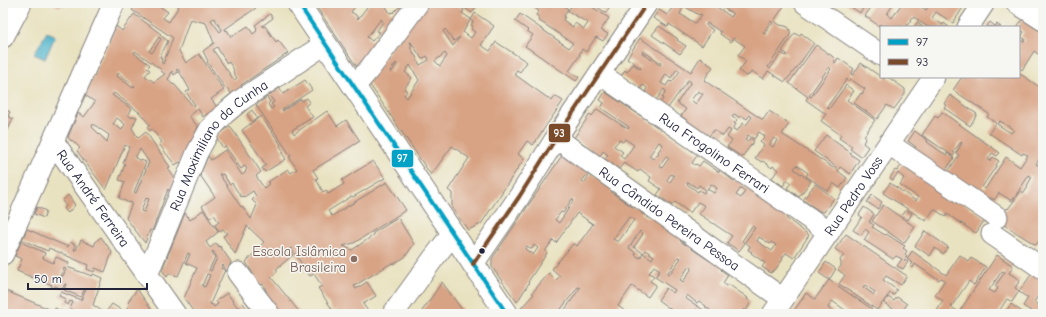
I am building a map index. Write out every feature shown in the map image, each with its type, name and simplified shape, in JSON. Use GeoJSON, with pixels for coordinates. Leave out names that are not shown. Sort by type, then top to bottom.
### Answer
{"type":"FeatureCollection","features":[{"type":"Feature","properties":{"kind":"main road"},"geometry":{"type":"LineString","coordinates":[[298,3],[507,314]]}},
{"type":"Feature","properties":{"kind":"street"},"geometry":{"type":"LineString","coordinates":[[3,37],[21,3]]}},
{"type":"Feature","properties":{"kind":"street"},"geometry":{"type":"LineString","coordinates":[[3,254],[114,3]]}},
{"type":"Feature","properties":{"kind":"street"},"geometry":{"type":"LineString","coordinates":[[354,87],[371,67],[418,3]]}},
{"type":"Feature","properties":{"kind":"street"},"geometry":{"type":"LineString","coordinates":[[473,264],[647,3]]}},
{"type":"Feature","properties":{"kind":"street"},"geometry":{"type":"LineString","coordinates":[[805,3],[880,54]]}},
{"type":"Feature","properties":{"kind":"street"},"geometry":{"type":"LineString","coordinates":[[969,26],[984,3]]}},
{"type":"Feature","properties":{"kind":"street"},"geometry":{"type":"LineString","coordinates":[[1017,3],[1043,20]]}},
{"type":"Feature","properties":{"kind":"street","name":"Rua Maximiliano da Cunha"},"geometry":{"type":"LineString","coordinates":[[147,275],[197,153],[210,130],[224,114],[241,100],[325,44]]}},
{"type":"Feature","properties":{"kind":"street","name":"Rua Frogolino Ferrari"},"geometry":{"type":"LineString","coordinates":[[600,74],[829,232]]}},
{"type":"Feature","properties":{"kind":"street","name":"Rua Pedro Voss"},"geometry":{"type":"LineString","coordinates":[[778,306],[889,144],[925,80]]}},
{"type":"Feature","properties":{"kind":"street","name":"Rua Cândido Pereira Pessoa"},"geometry":{"type":"LineString","coordinates":[[556,138],[778,306]]}},
{"type":"Feature","properties":{"kind":"street","name":"Rua André Ferreira"},"geometry":{"type":"LineString","coordinates":[[53,141],[175,314]]}},
{"type":"Feature","properties":{"kind":"street"},"geometry":{"type":"LineString","coordinates":[[889,144],[994,226],[1043,269]]}},
{"type":"Feature","properties":{"kind":"street"},"geometry":{"type":"LineString","coordinates":[[393,314],[432,259],[453,233]]}},
{"type":"Feature","properties":{"kind":"street"},"geometry":{"type":"LineString","coordinates":[[238,273],[269,314]]}},
{"type":"Feature","properties":{"kind":"water"},"geometry":{"type":"Polygon","coordinates":[[[47,32],[55,36],[45,59],[34,54],[47,32]]]}},
{"type":"Feature","properties":{"kind":"building"},"geometry":{"type":"Polygon","coordinates":[[[56,3],[66,3],[65,6],[62,4],[60,7],[55,5],[56,3]]]}},
{"type":"Feature","properties":{"kind":"building"},"geometry":{"type":"Polygon","coordinates":[[[137,3],[155,3],[168,12],[163,18],[169,22],[179,6],[175,3],[253,3],[256,8],[225,29],[226,31],[227,30],[231,37],[248,26],[253,34],[257,31],[255,25],[270,14],[273,18],[262,26],[265,26],[276,42],[278,40],[288,53],[241,85],[244,89],[233,96],[227,88],[226,89],[207,62],[208,61],[203,51],[214,43],[206,23],[190,19],[179,51],[186,63],[199,54],[224,90],[211,99],[217,107],[203,117],[198,109],[189,116],[198,127],[182,165],[180,162],[175,165],[159,144],[162,142],[152,129],[150,131],[147,127],[150,125],[139,112],[114,93],[112,95],[132,109],[128,115],[132,118],[133,116],[137,117],[132,128],[138,138],[146,132],[170,167],[168,168],[176,180],[171,193],[168,189],[152,231],[150,230],[145,243],[126,218],[132,203],[119,198],[125,182],[119,180],[129,147],[125,145],[106,190],[77,151],[80,148],[68,137],[78,113],[84,117],[95,102],[85,95],[116,26],[122,31],[134,14],[161,34],[160,35],[168,41],[160,57],[163,64],[173,38],[132,10],[137,3]],[[214,18],[211,20],[220,32],[222,30],[214,18]],[[159,37],[149,51],[152,53],[161,39],[159,37]],[[217,47],[213,50],[234,80],[237,78],[233,72],[234,70],[229,62],[227,64],[217,47]],[[135,51],[134,53],[150,65],[147,68],[150,70],[145,76],[154,82],[165,74],[161,71],[162,70],[135,51]],[[178,69],[176,70],[178,72],[174,75],[172,71],[168,79],[193,106],[195,105],[186,92],[190,90],[178,69]],[[118,73],[117,76],[133,88],[135,86],[118,73]],[[117,118],[113,124],[122,130],[125,124],[117,118]],[[93,124],[92,127],[107,142],[109,135],[93,124]],[[140,149],[135,158],[146,162],[134,192],[136,193],[149,162],[140,149]],[[146,198],[141,211],[144,212],[149,199],[146,198]]]}},
{"type":"Feature","properties":{"kind":"building"},"geometry":{"type":"Polygon","coordinates":[[[318,3],[358,3],[351,12],[356,15],[358,19],[370,3],[384,3],[390,13],[393,13],[400,6],[398,3],[409,3],[361,73],[316,6],[318,3]],[[381,19],[367,37],[372,41],[380,32],[377,31],[383,22],[381,19]]]}},
{"type":"Feature","properties":{"kind":"building"},"geometry":{"type":"Polygon","coordinates":[[[432,3],[454,3],[464,10],[462,13],[471,19],[463,32],[471,38],[475,32],[471,29],[473,22],[471,20],[475,13],[494,26],[481,45],[490,51],[496,42],[527,62],[520,72],[517,70],[514,74],[552,101],[555,96],[563,101],[533,145],[527,141],[518,154],[524,159],[481,224],[468,230],[452,208],[452,193],[448,190],[469,158],[452,146],[431,175],[368,82],[416,12],[432,3]],[[445,29],[443,31],[453,46],[460,37],[454,41],[445,29]],[[410,42],[412,46],[410,47],[420,65],[429,60],[427,56],[422,59],[410,42]],[[445,53],[435,61],[440,66],[447,56],[445,53]],[[396,63],[390,71],[391,73],[397,64],[396,63]],[[410,65],[405,72],[412,78],[404,89],[407,91],[404,95],[407,98],[419,80],[410,65]]]}},
{"type":"Feature","properties":{"kind":"building"},"geometry":{"type":"Polygon","coordinates":[[[457,3],[479,3],[472,13],[457,3]]]}},
{"type":"Feature","properties":{"kind":"building"},"geometry":{"type":"Polygon","coordinates":[[[527,3],[560,3],[568,9],[563,20],[573,27],[575,23],[584,29],[588,23],[568,11],[573,3],[586,3],[609,18],[601,30],[608,34],[603,41],[596,37],[586,52],[582,49],[580,55],[569,71],[579,77],[576,81],[525,46],[533,35],[515,21],[520,14],[569,48],[573,43],[538,20],[540,18],[536,15],[539,11],[527,3]]]}},
{"type":"Feature","properties":{"kind":"building"},"geometry":{"type":"Polygon","coordinates":[[[592,3],[613,3],[606,13],[592,3]]]}},
{"type":"Feature","properties":{"kind":"building"},"geometry":{"type":"Polygon","coordinates":[[[674,3],[780,3],[784,6],[774,21],[780,25],[788,27],[790,30],[790,35],[768,67],[770,69],[781,53],[786,56],[787,54],[782,51],[795,33],[799,36],[801,33],[814,43],[785,82],[768,71],[763,79],[752,71],[746,76],[739,71],[746,61],[738,55],[745,46],[733,38],[731,42],[720,34],[721,32],[707,23],[706,25],[713,30],[702,46],[669,24],[668,27],[653,18],[659,10],[667,15],[675,4],[674,3]],[[719,5],[717,7],[731,17],[733,14],[719,5]],[[684,6],[680,14],[695,23],[702,15],[699,15],[684,6]],[[771,21],[763,33],[765,34],[773,23],[771,21]]]}},
{"type":"Feature","properties":{"kind":"building"},"geometry":{"type":"Polygon","coordinates":[[[845,3],[867,3],[860,13],[845,3]]]}},
{"type":"Feature","properties":{"kind":"building"},"geometry":{"type":"Polygon","coordinates":[[[874,3],[894,3],[887,14],[892,18],[902,3],[918,3],[918,5],[926,10],[930,3],[966,3],[953,23],[936,12],[932,18],[943,25],[944,23],[948,26],[926,26],[920,22],[919,24],[922,26],[915,26],[919,20],[913,17],[907,26],[882,26],[880,24],[879,26],[865,16],[874,3]]]}},
{"type":"Feature","properties":{"kind":"building"},"geometry":{"type":"Polygon","coordinates":[[[1026,14],[1043,26],[1043,51],[1041,50],[1038,54],[1034,51],[1022,70],[1020,69],[1020,40],[1024,42],[1025,39],[1021,37],[1024,32],[1020,30],[1020,26],[1018,26],[1026,14]]]}},
{"type":"Feature","properties":{"kind":"building"},"geometry":{"type":"Polygon","coordinates":[[[990,22],[995,26],[987,26],[990,22]]]}},
{"type":"Feature","properties":{"kind":"building"},"geometry":{"type":"Polygon","coordinates":[[[659,26],[686,46],[680,54],[652,35],[659,26]]]}},
{"type":"Feature","properties":{"kind":"building"},"geometry":{"type":"Polygon","coordinates":[[[640,38],[691,72],[700,58],[713,67],[704,80],[705,81],[763,120],[769,111],[789,124],[782,134],[835,169],[836,167],[814,151],[826,135],[859,160],[850,174],[840,167],[838,171],[847,178],[840,188],[833,183],[828,191],[806,176],[808,173],[797,165],[794,169],[811,181],[799,197],[787,188],[791,183],[787,180],[783,186],[772,178],[778,170],[773,166],[772,168],[763,161],[762,162],[755,158],[764,145],[760,142],[765,136],[759,132],[754,139],[748,135],[745,140],[747,142],[750,138],[754,141],[742,157],[727,147],[732,141],[727,137],[731,131],[728,129],[723,136],[714,130],[709,136],[681,116],[686,109],[677,103],[691,82],[688,80],[668,108],[660,103],[664,98],[662,97],[666,91],[664,89],[656,100],[645,92],[647,88],[643,85],[640,89],[621,76],[625,70],[627,72],[633,64],[640,69],[641,68],[627,58],[640,38]],[[643,51],[642,53],[660,65],[661,63],[643,51]],[[677,69],[671,78],[666,74],[661,83],[666,86],[669,81],[672,82],[680,71],[677,69]],[[698,91],[691,100],[696,104],[703,94],[698,91]],[[734,114],[732,117],[737,120],[734,123],[736,124],[733,129],[737,131],[743,123],[746,125],[752,117],[750,115],[747,119],[742,116],[740,118],[734,114]],[[774,138],[769,145],[773,147],[777,140],[774,138]]]}},
{"type":"Feature","properties":{"kind":"building"},"geometry":{"type":"Polygon","coordinates":[[[816,45],[832,56],[835,59],[833,61],[835,63],[838,58],[854,69],[851,74],[853,75],[861,63],[880,76],[880,78],[889,78],[905,89],[905,94],[894,109],[887,105],[877,119],[854,103],[865,89],[850,79],[849,81],[847,79],[827,107],[829,109],[846,85],[854,91],[847,100],[875,120],[864,136],[866,137],[863,143],[868,147],[861,157],[850,149],[852,147],[839,138],[841,135],[821,121],[826,114],[806,100],[808,97],[789,83],[816,45]],[[829,67],[809,96],[811,97],[831,69],[829,67]]]}},
{"type":"Feature","properties":{"kind":"building"},"geometry":{"type":"Polygon","coordinates":[[[1020,74],[1041,88],[1043,86],[1043,153],[1036,164],[1043,168],[1043,239],[1041,238],[1036,245],[998,221],[1021,191],[1024,193],[1032,177],[1029,175],[1012,201],[999,193],[994,200],[992,198],[980,200],[945,176],[959,155],[956,153],[962,143],[961,142],[953,152],[955,153],[953,156],[922,135],[935,116],[938,118],[942,112],[1000,153],[997,156],[992,153],[988,159],[990,161],[993,157],[999,161],[982,187],[985,189],[1006,157],[1020,167],[1028,155],[1023,153],[1022,155],[989,133],[996,123],[987,117],[989,114],[953,90],[961,78],[1020,78],[1020,74]],[[1000,121],[997,124],[1011,133],[1014,130],[1000,121]]]}},
{"type":"Feature","properties":{"kind":"building"},"geometry":{"type":"Polygon","coordinates":[[[305,80],[312,90],[282,110],[283,111],[301,99],[302,101],[307,98],[310,102],[305,106],[313,117],[292,130],[294,134],[327,111],[337,126],[346,120],[360,141],[313,170],[318,178],[316,179],[323,192],[326,190],[328,194],[344,184],[342,180],[373,161],[385,178],[328,211],[332,216],[387,182],[406,210],[354,243],[343,246],[352,250],[374,235],[373,233],[398,218],[414,244],[405,257],[393,264],[392,263],[354,286],[356,289],[367,282],[376,296],[363,304],[370,314],[340,314],[337,309],[334,312],[318,288],[322,286],[314,274],[310,276],[291,248],[289,250],[293,255],[276,269],[278,271],[271,277],[301,314],[276,314],[264,294],[267,292],[265,289],[266,288],[263,284],[260,286],[253,278],[253,274],[246,262],[264,242],[247,226],[235,254],[223,236],[228,233],[226,233],[223,229],[219,232],[215,225],[219,222],[214,215],[210,218],[202,206],[215,197],[200,175],[208,156],[211,160],[225,150],[242,175],[246,172],[245,171],[247,169],[245,166],[241,169],[225,146],[223,148],[216,137],[230,126],[261,172],[256,176],[264,188],[269,184],[268,182],[288,169],[291,173],[297,169],[289,157],[291,156],[256,105],[267,97],[270,102],[268,104],[271,109],[274,107],[271,104],[274,102],[269,95],[279,88],[283,94],[305,80]],[[220,174],[241,207],[242,206],[251,219],[257,205],[252,200],[256,196],[253,191],[244,197],[241,197],[232,183],[230,185],[223,174],[220,174]]]}},
{"type":"Feature","properties":{"kind":"building"},"geometry":{"type":"Polygon","coordinates":[[[605,92],[698,154],[692,163],[699,166],[703,161],[719,172],[720,170],[735,182],[736,180],[788,216],[786,218],[809,235],[794,258],[786,253],[775,270],[771,273],[762,267],[765,263],[748,250],[750,246],[745,242],[755,228],[752,226],[742,241],[745,243],[739,251],[727,243],[732,236],[699,214],[705,206],[698,202],[690,213],[675,202],[672,205],[657,195],[661,189],[649,181],[651,177],[640,169],[638,172],[624,163],[619,169],[605,159],[608,155],[603,151],[600,156],[574,138],[590,114],[592,116],[597,109],[628,129],[629,127],[601,108],[604,103],[600,100],[605,92]],[[625,139],[623,142],[619,140],[614,146],[623,152],[620,156],[624,159],[634,145],[625,139]],[[659,142],[649,156],[653,159],[659,153],[658,152],[663,145],[659,142]],[[666,156],[659,166],[662,168],[669,158],[666,156]],[[671,174],[667,180],[670,182],[674,176],[671,174]],[[688,182],[687,184],[698,192],[699,190],[704,193],[706,190],[699,185],[697,188],[688,182]],[[711,184],[707,189],[714,193],[717,188],[711,184]],[[741,188],[736,195],[741,198],[745,191],[741,188]],[[759,237],[757,241],[772,251],[776,245],[771,242],[770,244],[759,237]]]}},
{"type":"Feature","properties":{"kind":"building"},"geometry":{"type":"Polygon","coordinates":[[[950,95],[977,114],[970,126],[944,108],[946,105],[944,104],[950,95]]]}},
{"type":"Feature","properties":{"kind":"building"},"geometry":{"type":"Polygon","coordinates":[[[3,108],[10,112],[8,116],[13,119],[3,141],[3,108]]]}},
{"type":"Feature","properties":{"kind":"building"},"geometry":{"type":"Polygon","coordinates":[[[252,110],[257,118],[252,122],[247,114],[252,110]]]}},
{"type":"Feature","properties":{"kind":"building"},"geometry":{"type":"Polygon","coordinates":[[[261,116],[281,145],[280,146],[284,152],[282,153],[286,159],[265,172],[262,168],[266,165],[242,130],[261,116]]]}},
{"type":"Feature","properties":{"kind":"building"},"geometry":{"type":"Polygon","coordinates":[[[915,131],[928,141],[927,142],[946,155],[947,153],[954,158],[943,174],[912,153],[916,147],[908,141],[915,131]]]}},
{"type":"Feature","properties":{"kind":"building"},"geometry":{"type":"Polygon","coordinates":[[[563,154],[589,172],[582,181],[584,183],[591,173],[613,189],[611,192],[634,208],[636,205],[643,210],[641,213],[649,218],[651,215],[682,238],[680,241],[686,245],[688,242],[693,246],[692,249],[710,261],[712,258],[723,266],[721,270],[728,275],[723,283],[727,286],[728,284],[748,298],[747,299],[751,302],[746,311],[744,309],[741,313],[743,314],[699,314],[700,312],[696,309],[693,313],[695,314],[683,314],[684,312],[682,311],[680,314],[677,314],[658,300],[666,288],[673,293],[675,290],[655,277],[660,270],[654,266],[649,273],[654,276],[650,281],[656,285],[648,297],[632,286],[618,306],[629,314],[525,314],[521,308],[534,294],[532,293],[549,273],[556,280],[560,276],[552,269],[573,244],[577,246],[593,224],[577,213],[556,243],[553,240],[545,251],[547,253],[517,302],[492,267],[492,259],[563,154]],[[572,199],[563,213],[561,212],[555,220],[559,223],[574,200],[572,199]],[[629,217],[613,239],[618,242],[634,220],[629,217]],[[640,231],[629,248],[640,258],[643,253],[634,247],[643,234],[640,231]],[[534,245],[532,249],[527,246],[525,249],[533,255],[538,248],[534,245]],[[645,250],[643,253],[652,259],[654,256],[645,250]],[[678,257],[667,274],[669,275],[681,258],[678,257]],[[689,266],[680,280],[683,282],[692,268],[689,266]],[[578,287],[561,309],[564,311],[580,288],[578,287]],[[687,295],[685,298],[708,313],[710,310],[699,301],[697,303],[687,295]]]}},
{"type":"Feature","properties":{"kind":"building"},"geometry":{"type":"Polygon","coordinates":[[[903,163],[986,218],[976,233],[947,214],[946,217],[934,209],[926,221],[883,193],[890,183],[916,201],[918,197],[900,185],[904,178],[898,173],[893,180],[890,178],[895,170],[897,171],[903,163]]]}},
{"type":"Feature","properties":{"kind":"building"},"geometry":{"type":"Polygon","coordinates":[[[815,184],[834,198],[824,212],[821,212],[803,200],[815,184]]]}},
{"type":"Feature","properties":{"kind":"building"},"geometry":{"type":"Polygon","coordinates":[[[68,195],[75,205],[68,213],[64,209],[66,206],[62,201],[68,195]]]}},
{"type":"Feature","properties":{"kind":"building"},"geometry":{"type":"Polygon","coordinates":[[[872,195],[882,202],[878,209],[867,202],[872,195]]]}},
{"type":"Feature","properties":{"kind":"building"},"geometry":{"type":"Polygon","coordinates":[[[883,205],[915,227],[904,243],[872,221],[883,205]]]}},
{"type":"Feature","properties":{"kind":"building"},"geometry":{"type":"Polygon","coordinates":[[[37,207],[46,211],[44,218],[34,214],[37,207]]]}},
{"type":"Feature","properties":{"kind":"building"},"geometry":{"type":"Polygon","coordinates":[[[864,207],[874,214],[869,222],[874,225],[872,227],[905,246],[903,248],[907,251],[905,254],[907,256],[904,260],[908,262],[903,269],[897,266],[902,259],[896,256],[893,259],[864,240],[869,232],[865,229],[861,235],[853,230],[862,217],[859,215],[864,207]]]}},
{"type":"Feature","properties":{"kind":"building"},"geometry":{"type":"Polygon","coordinates":[[[203,210],[218,232],[206,242],[210,248],[216,243],[219,247],[220,246],[231,262],[227,272],[223,265],[221,268],[225,270],[210,304],[214,307],[218,304],[216,301],[227,293],[244,314],[195,314],[184,298],[197,268],[186,263],[190,254],[188,253],[178,276],[169,273],[167,277],[162,270],[185,213],[190,220],[203,210]],[[213,251],[212,253],[215,257],[209,270],[211,271],[217,258],[213,251]],[[207,274],[202,286],[205,287],[210,275],[207,274]]]}},
{"type":"Feature","properties":{"kind":"building"},"geometry":{"type":"Polygon","coordinates":[[[906,210],[912,214],[908,220],[902,216],[906,210]]]}},
{"type":"Feature","properties":{"kind":"building"},"geometry":{"type":"Polygon","coordinates":[[[27,229],[68,247],[70,242],[76,245],[74,250],[76,250],[81,240],[94,246],[96,241],[101,237],[112,252],[105,272],[95,268],[94,272],[87,269],[88,265],[49,248],[48,251],[22,240],[27,229]]]}},
{"type":"Feature","properties":{"kind":"building"},"geometry":{"type":"Polygon","coordinates":[[[925,231],[948,247],[943,254],[935,248],[930,256],[915,246],[925,231]]]}},
{"type":"Feature","properties":{"kind":"building"},"geometry":{"type":"Polygon","coordinates":[[[846,234],[907,276],[901,285],[886,276],[883,280],[897,290],[894,295],[890,293],[877,310],[839,284],[845,275],[838,270],[841,266],[840,260],[844,255],[835,249],[846,234]],[[865,285],[863,287],[874,295],[875,292],[865,285]]]}},
{"type":"Feature","properties":{"kind":"building"},"geometry":{"type":"Polygon","coordinates":[[[21,242],[45,253],[43,258],[53,263],[56,257],[69,263],[67,267],[102,278],[93,305],[105,313],[112,304],[123,311],[121,314],[79,314],[80,312],[70,309],[73,302],[70,301],[68,305],[64,303],[66,299],[59,296],[61,292],[81,300],[86,290],[84,290],[81,297],[64,290],[66,284],[62,289],[55,286],[54,288],[51,286],[52,285],[40,280],[35,280],[36,279],[17,271],[22,259],[15,256],[21,242]],[[64,268],[61,276],[63,276],[66,269],[64,268]]]}},
{"type":"Feature","properties":{"kind":"building"},"geometry":{"type":"Polygon","coordinates":[[[912,251],[946,275],[960,255],[969,262],[971,258],[986,267],[974,285],[969,281],[951,307],[959,312],[997,255],[1013,266],[1009,273],[1020,280],[1015,288],[1019,291],[1012,302],[1007,299],[998,313],[1000,314],[935,314],[943,301],[935,295],[945,280],[941,278],[939,280],[915,264],[913,268],[910,266],[913,263],[907,259],[912,251]],[[1002,271],[989,290],[995,293],[998,288],[995,286],[1005,272],[1002,271]]]}},
{"type":"Feature","properties":{"kind":"building"},"geometry":{"type":"Polygon","coordinates":[[[826,262],[836,269],[829,280],[819,273],[826,262]]]}},
{"type":"Feature","properties":{"kind":"building"},"geometry":{"type":"Polygon","coordinates":[[[1035,269],[1043,274],[1043,294],[1040,293],[1034,302],[1043,308],[1043,314],[1033,314],[1023,306],[1028,298],[1019,292],[1035,269]]]}},
{"type":"Feature","properties":{"kind":"building"},"geometry":{"type":"Polygon","coordinates":[[[829,280],[872,309],[868,314],[851,314],[832,301],[828,308],[837,314],[792,314],[806,293],[815,299],[829,280]]]}},
{"type":"Feature","properties":{"kind":"building"},"geometry":{"type":"Polygon","coordinates":[[[442,282],[465,314],[420,314],[442,282]]]}},
{"type":"Feature","properties":{"kind":"building"},"geometry":{"type":"Polygon","coordinates":[[[137,289],[155,314],[123,314],[130,304],[128,302],[137,289]]]}},
{"type":"Feature","properties":{"kind":"building"},"geometry":{"type":"Polygon","coordinates":[[[6,291],[54,311],[55,308],[62,311],[61,314],[8,314],[3,312],[3,299],[6,291]]]}},
{"type":"Feature","properties":{"kind":"building"},"geometry":{"type":"Polygon","coordinates":[[[248,295],[262,314],[251,314],[242,302],[248,295]]]}},
{"type":"Feature","properties":{"kind":"building"},"geometry":{"type":"Polygon","coordinates":[[[888,297],[894,301],[897,297],[907,304],[904,309],[909,314],[901,314],[884,303],[888,297]]]}},
{"type":"Feature","properties":{"kind":"building"},"geometry":{"type":"Polygon","coordinates":[[[1011,304],[1025,314],[1004,314],[1011,304]]]}},
{"type":"Feature","properties":{"kind":"transit line","name":"97"},"geometry":{"type":"LineString","coordinates":[[298,3],[507,314]]}},
{"type":"Feature","properties":{"kind":"transit line","name":"93"},"geometry":{"type":"LineString","coordinates":[[473,264],[647,3]]}},
{"type":"Feature","properties":{"kind":"place","name":"Escola Islâmica Brasileira"},"geometry":{"type":"Point","coordinates":[354,259]}}]}
